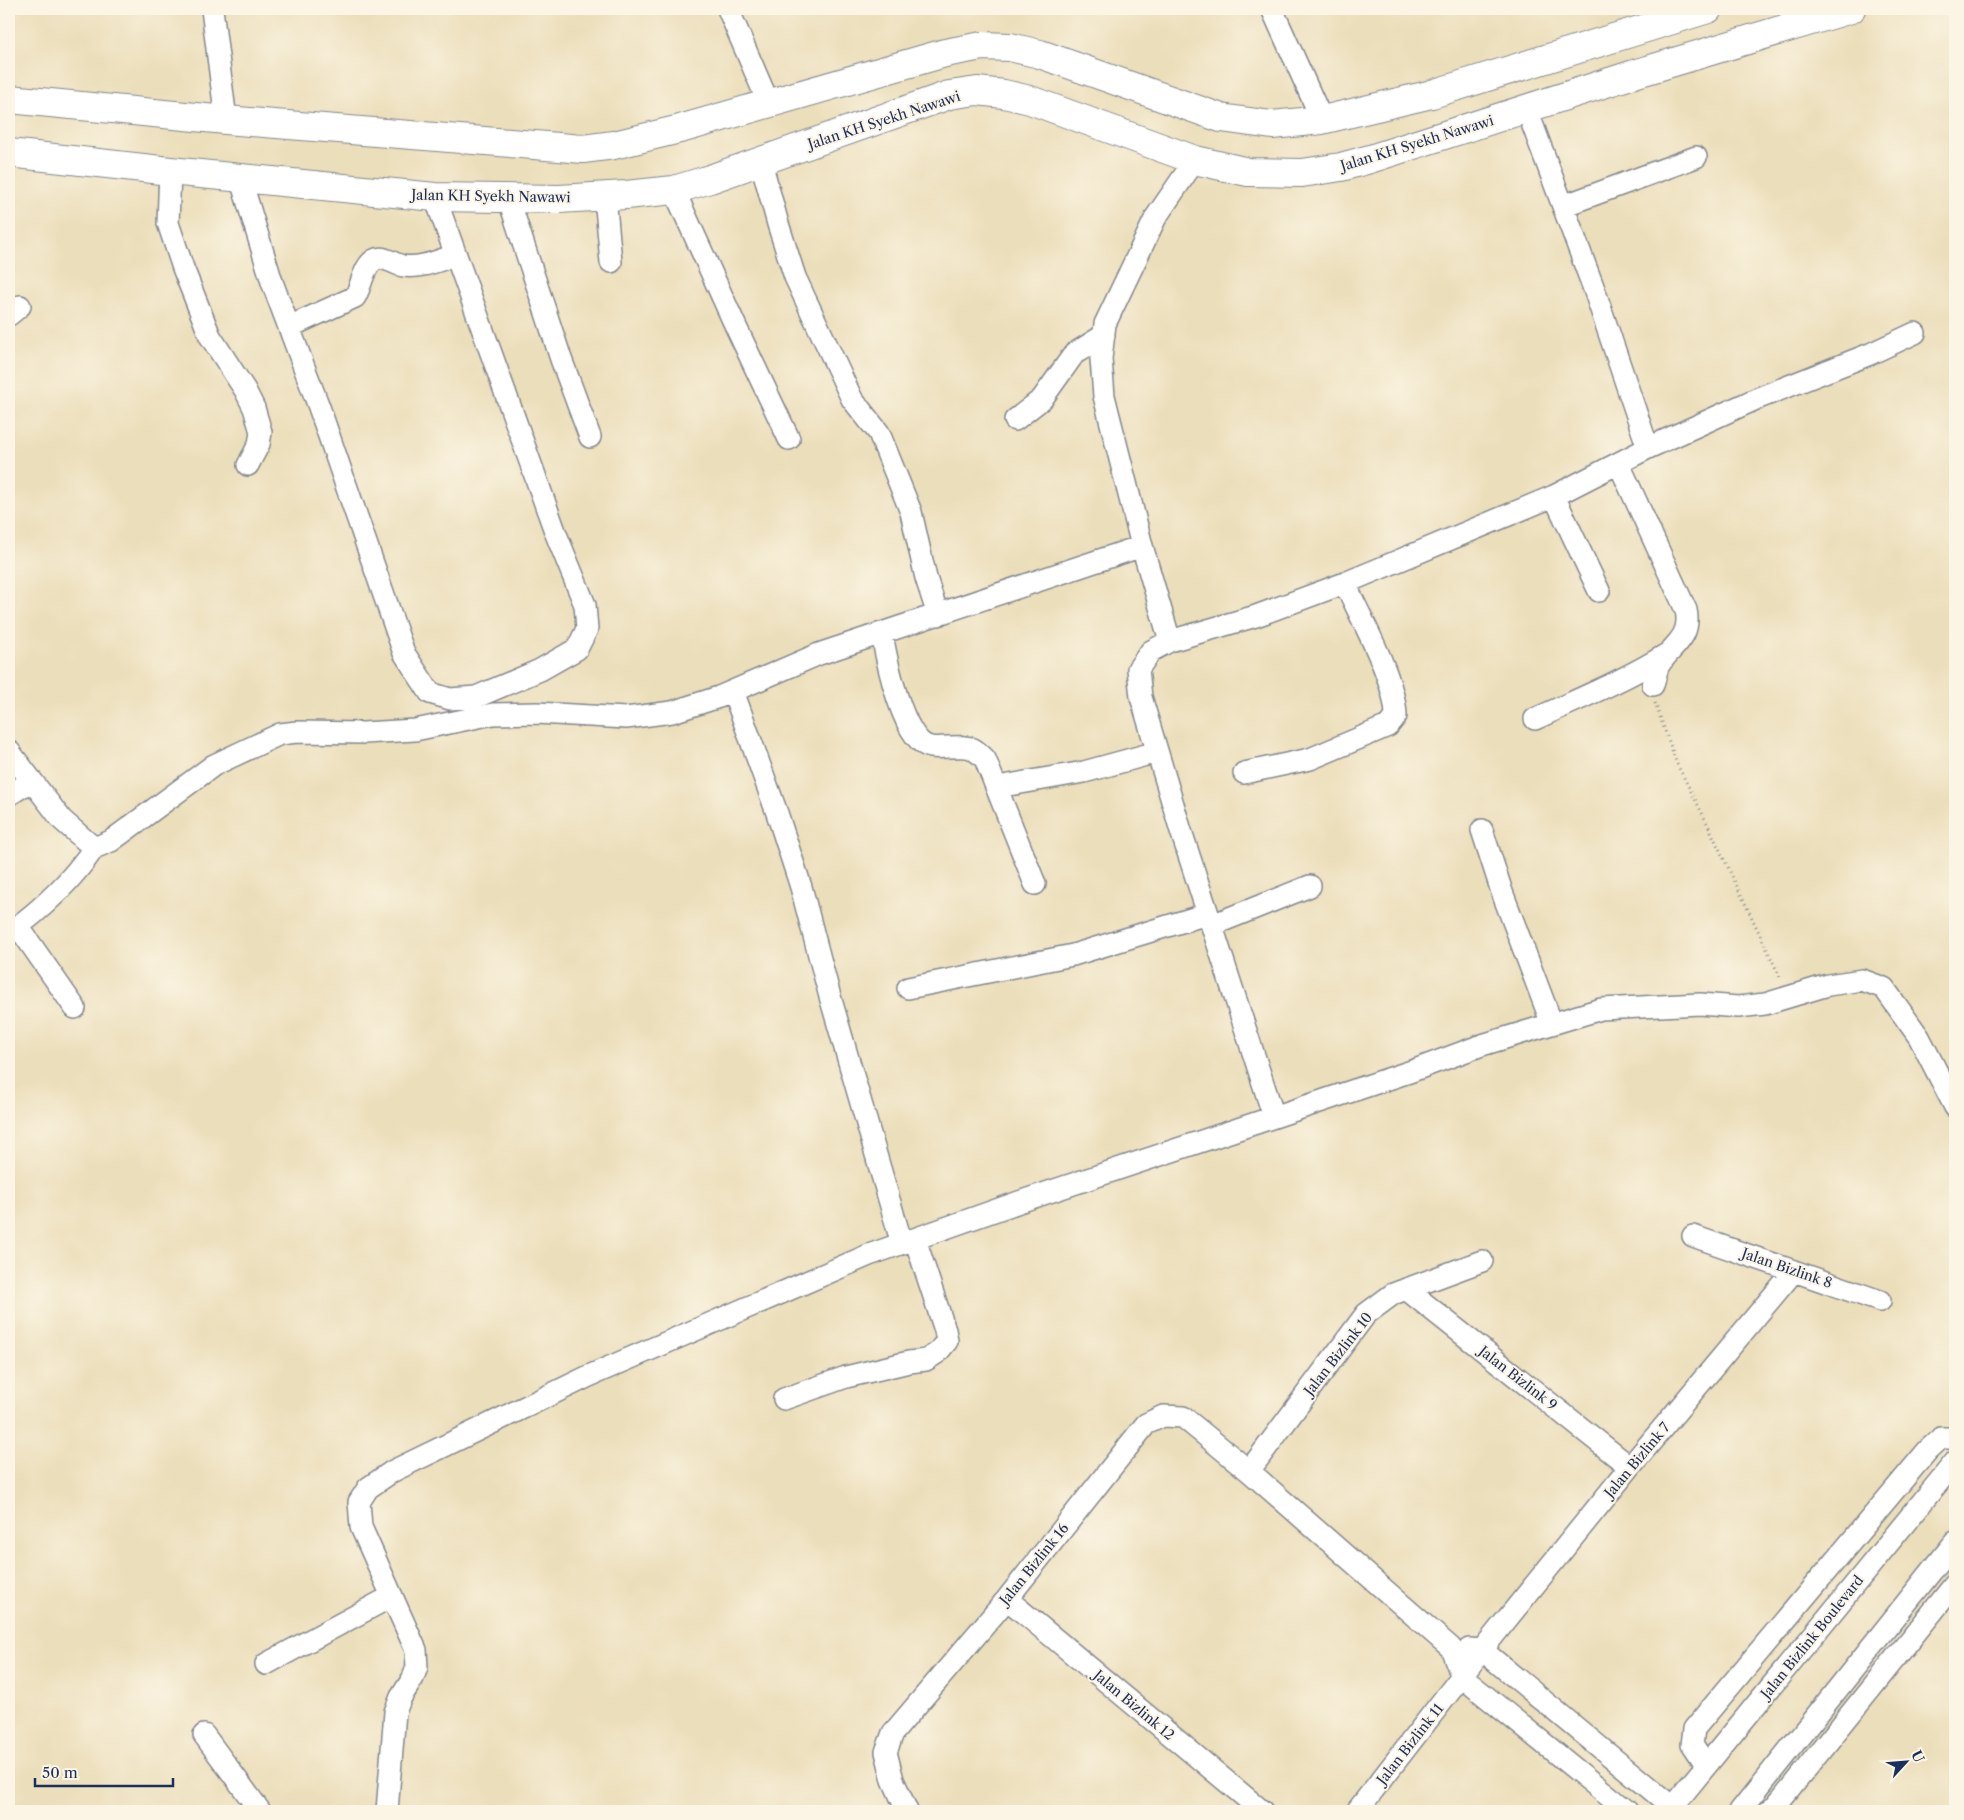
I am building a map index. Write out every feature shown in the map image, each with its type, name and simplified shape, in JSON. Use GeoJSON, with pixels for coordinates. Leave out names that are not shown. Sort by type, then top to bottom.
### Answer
{"type":"FeatureCollection","features":[{"type":"Feature","properties":{"kind":"main road"},"geometry":{"type":"LineString","coordinates":[[9,99],[226,120],[583,149],[614,145],[680,129],[945,53],[982,46],[1010,46],[1040,54],[1221,118],[1272,125],[1322,120],[1432,94],[1708,9]]}},
{"type":"Feature","properties":{"kind":"main road","name":"Jalan KH Syekh Nawawi"},"geometry":{"type":"LineString","coordinates":[[9,153],[436,197],[558,199],[605,196],[674,190],[761,162],[949,95],[977,90],[1030,100],[1196,160],[1248,172],[1302,173],[1331,169],[1370,159],[1634,74],[1851,9]]}},
{"type":"Feature","properties":{"kind":"main road"},"geometry":{"type":"LineString","coordinates":[[1623,35],[1634,74]]}},
{"type":"Feature","properties":{"kind":"street"},"geometry":{"type":"LineString","coordinates":[[212,9],[226,120]]}},
{"type":"Feature","properties":{"kind":"street"},"geometry":{"type":"LineString","coordinates":[[728,9],[769,104]]}},
{"type":"Feature","properties":{"kind":"street"},"geometry":{"type":"LineString","coordinates":[[1272,9],[1322,120]]}},
{"type":"Feature","properties":{"kind":"street"},"geometry":{"type":"LineString","coordinates":[[1527,110],[1594,289],[1648,448]]}},
{"type":"Feature","properties":{"kind":"street"},"geometry":{"type":"LineString","coordinates":[[1563,206],[1696,157]]}},
{"type":"Feature","properties":{"kind":"street"},"geometry":{"type":"LineString","coordinates":[[1170,641],[1142,546],[1104,396],[1101,359],[1105,324],[1156,217],[1196,160]]}},
{"type":"Feature","properties":{"kind":"street"},"geometry":{"type":"LineString","coordinates":[[761,162],[778,224],[796,277],[852,398],[879,433],[911,512],[926,578],[938,615]]}},
{"type":"Feature","properties":{"kind":"street"},"geometry":{"type":"LineString","coordinates":[[170,171],[168,223],[183,268],[210,336],[245,390],[254,408],[261,432],[259,444],[248,465]]}},
{"type":"Feature","properties":{"kind":"street"},"geometry":{"type":"LineString","coordinates":[[240,177],[254,226],[404,653],[430,693],[450,699],[476,697],[540,670],[577,649],[587,629],[585,605],[556,534],[436,197]]}},
{"type":"Feature","properties":{"kind":"street"},"geometry":{"type":"LineString","coordinates":[[674,190],[736,327],[790,438]]}},
{"type":"Feature","properties":{"kind":"street"},"geometry":{"type":"LineString","coordinates":[[605,196],[611,262]]}},
{"type":"Feature","properties":{"kind":"street"},"geometry":{"type":"LineString","coordinates":[[508,197],[561,359],[590,436]]}},
{"type":"Feature","properties":{"kind":"street"},"geometry":{"type":"LineString","coordinates":[[289,326],[355,297],[360,289],[364,272],[374,260],[384,257],[398,265],[422,266],[456,255]]}},
{"type":"Feature","properties":{"kind":"street"},"geometry":{"type":"LineString","coordinates":[[1274,1117],[1210,920],[1141,697],[1138,669],[1151,651],[1170,641],[1256,616],[1345,583],[1554,496],[1648,448],[1756,399],[1870,354],[1915,333]]}},
{"type":"Feature","properties":{"kind":"street"},"geometry":{"type":"LineString","coordinates":[[1015,420],[1042,398],[1074,354],[1104,336]]}},
{"type":"Feature","properties":{"kind":"street"},"geometry":{"type":"LineString","coordinates":[[1619,464],[1686,610],[1688,620],[1685,632],[1659,666],[1653,685]]}},
{"type":"Feature","properties":{"kind":"street"},"geometry":{"type":"LineString","coordinates":[[1554,496],[1599,591]]}},
{"type":"Feature","properties":{"kind":"street"},"geometry":{"type":"LineString","coordinates":[[75,1008],[13,930],[37,912],[94,848],[111,841],[214,765],[280,734],[415,730],[493,714],[537,713],[626,718],[672,712],[733,691],[819,654],[1142,546]]}},
{"type":"Feature","properties":{"kind":"street"},"geometry":{"type":"LineString","coordinates":[[1244,773],[1310,759],[1388,726],[1396,716],[1396,705],[1385,671],[1345,583]]}},
{"type":"Feature","properties":{"kind":"street"},"geometry":{"type":"LineString","coordinates":[[882,634],[886,662],[905,719],[917,738],[929,748],[972,748],[985,759],[1034,884]]}},
{"type":"Feature","properties":{"kind":"street"},"geometry":{"type":"LineString","coordinates":[[1535,719],[1631,674],[1670,652]]}},
{"type":"Feature","properties":{"kind":"street"},"geometry":{"type":"LineString","coordinates":[[733,691],[777,813],[801,887],[829,993],[908,1241],[945,1330],[947,1341],[942,1348],[926,1360],[908,1362],[846,1377],[784,1399]]}},
{"type":"Feature","properties":{"kind":"street"},"geometry":{"type":"LineString","coordinates":[[9,751],[62,820],[94,848]]}},
{"type":"Feature","properties":{"kind":"street"},"geometry":{"type":"LineString","coordinates":[[997,787],[1084,772],[1157,752]]}},
{"type":"Feature","properties":{"kind":"street"},"geometry":{"type":"LineString","coordinates":[[9,795],[31,781]]}},
{"type":"Feature","properties":{"kind":"street"},"geometry":{"type":"LineString","coordinates":[[1482,830],[1502,892],[1552,1024]]}},
{"type":"Feature","properties":{"kind":"street"},"geometry":{"type":"LineString","coordinates":[[908,988],[1073,955],[1210,920],[1310,886]]}},
{"type":"Feature","properties":{"kind":"street"},"geometry":{"type":"LineString","coordinates":[[387,1811],[395,1712],[417,1667],[416,1650],[361,1527],[359,1502],[368,1488],[393,1471],[589,1376],[870,1255],[908,1241],[1412,1071],[1482,1045],[1601,1008],[1700,1004],[1738,1007],[1765,1004],[1828,985],[1862,980],[1884,988],[1919,1037],[1955,1107]]}},
{"type":"Feature","properties":{"kind":"street","name":"Jalan Bizlink 8"},"geometry":{"type":"LineString","coordinates":[[1693,1236],[1880,1301]]}},
{"type":"Feature","properties":{"kind":"street","name":"Jalan Bizlink 10"},"geometry":{"type":"LineString","coordinates":[[1249,1471],[1366,1314],[1386,1298],[1482,1260]]}},
{"type":"Feature","properties":{"kind":"street","name":"Jalan Bizlink 7"},"geometry":{"type":"LineString","coordinates":[[1462,1677],[1630,1467],[1794,1271]]}},
{"type":"Feature","properties":{"kind":"street","name":"Jalan Bizlink 9"},"geometry":{"type":"LineString","coordinates":[[1406,1289],[1630,1467]]}},
{"type":"Feature","properties":{"kind":"street","name":"Jalan Bizlink 16"},"geometry":{"type":"LineString","coordinates":[[907,1811],[893,1780],[886,1752],[893,1733],[1007,1599],[1146,1424],[1163,1416],[1183,1417],[1249,1471],[1451,1648]]}},
{"type":"Feature","properties":{"kind":"street"},"geometry":{"type":"LineString","coordinates":[[1706,1766],[1692,1745],[1694,1729],[1928,1450],[1941,1438],[1955,1438]]}},
{"type":"Feature","properties":{"kind":"street","name":"Jalan Bizlink Boulevard"},"geometry":{"type":"LineString","coordinates":[[1672,1810],[1955,1462]]}},
{"type":"Feature","properties":{"kind":"street"},"geometry":{"type":"LineString","coordinates":[[1747,1809],[1955,1542]]}},
{"type":"Feature","properties":{"kind":"street"},"geometry":{"type":"LineString","coordinates":[[1769,1811],[1783,1798],[1955,1584]]}},
{"type":"Feature","properties":{"kind":"street"},"geometry":{"type":"LineString","coordinates":[[266,1664],[392,1596]]}},
{"type":"Feature","properties":{"kind":"street","name":"Jalan Bizlink 12"},"geometry":{"type":"LineString","coordinates":[[1007,1599],[1262,1811]]}},
{"type":"Feature","properties":{"kind":"street"},"geometry":{"type":"LineString","coordinates":[[1627,1811],[1462,1677],[1451,1648],[1482,1650],[1672,1810]]}},
{"type":"Feature","properties":{"kind":"street","name":"Jalan Bizlink 11"},"geometry":{"type":"LineString","coordinates":[[1357,1811],[1462,1677]]}},
{"type":"Feature","properties":{"kind":"street"},"geometry":{"type":"LineString","coordinates":[[204,1735],[260,1811]]}},
{"type":"Feature","properties":{"kind":"path"},"geometry":{"type":"LineString","coordinates":[[1653,685],[1656,704],[1677,764],[1790,998]]}}]}
